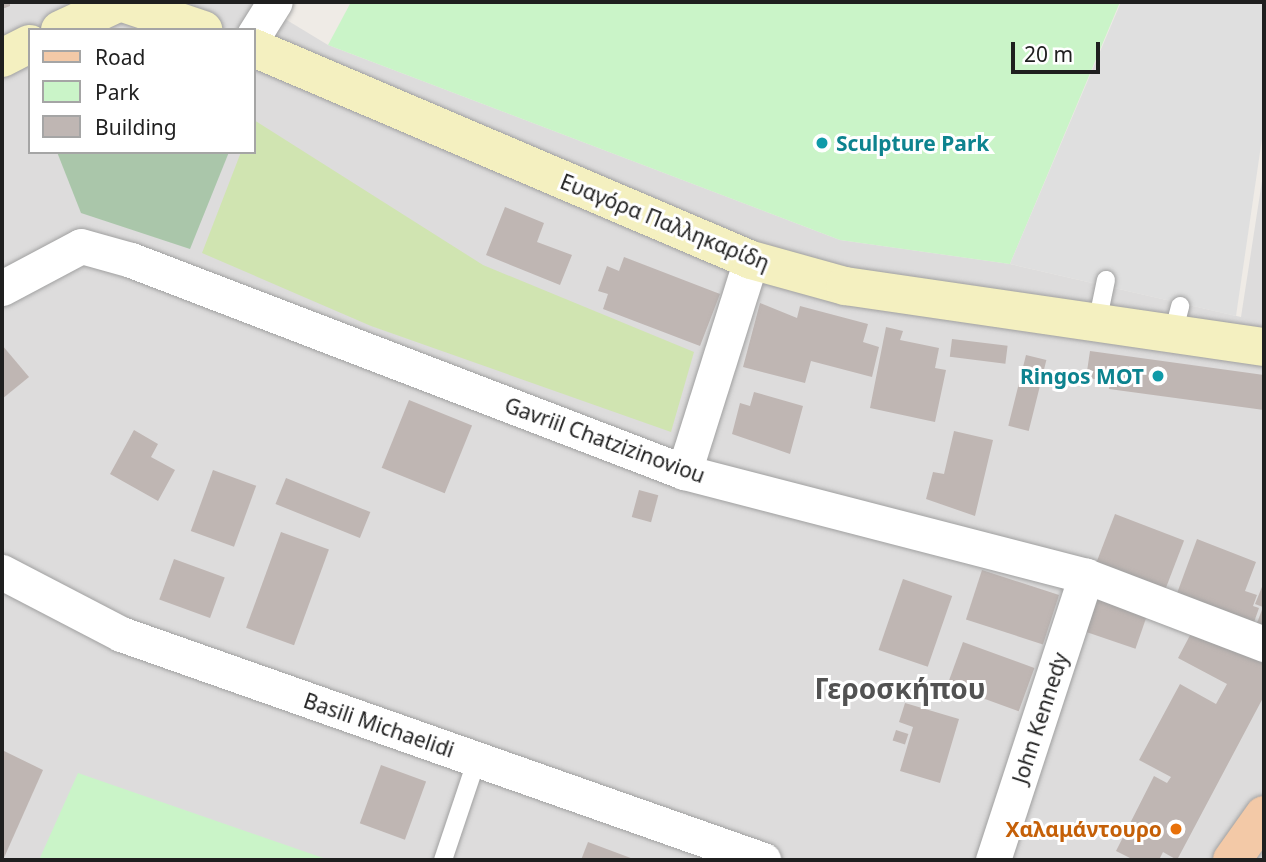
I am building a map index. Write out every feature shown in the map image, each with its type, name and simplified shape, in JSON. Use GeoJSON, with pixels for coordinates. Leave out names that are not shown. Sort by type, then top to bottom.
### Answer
{"type":"FeatureCollection","features":[{"type":"Feature","properties":{"kind":"main road"},"geometry":{"type":"LineString","coordinates":[[65,28],[120,2],[197,28]]}},
{"type":"Feature","properties":{"kind":"main road"},"geometry":{"type":"LineString","coordinates":[[2,58],[28,45]]}},
{"type":"Feature","properties":{"kind":"main road","name":"Ευαγόρα Παλληκαρίδη"},"geometry":{"type":"LineString","coordinates":[[256,49],[751,260],[845,286],[1097,323],[1176,319],[1264,347]]}},
{"type":"Feature","properties":{"kind":"main road"},"geometry":{"type":"LineString","coordinates":[[1232,860],[1264,815]]}},
{"type":"Feature","properties":{"kind":"street"},"geometry":{"type":"LineString","coordinates":[[256,32],[275,2]]}},
{"type":"Feature","properties":{"kind":"street","name":"Gavriil Chatzizinoviou"},"geometry":{"type":"LineString","coordinates":[[2,288],[81,246],[131,260],[684,472],[1086,576],[1264,644]]}},
{"type":"Feature","properties":{"kind":"street"},"geometry":{"type":"LineString","coordinates":[[684,472],[751,260]]}},
{"type":"Feature","properties":{"kind":"street","name":"Basili Michaelidi"},"geometry":{"type":"LineString","coordinates":[[2,572],[121,634],[763,860]]}},
{"type":"Feature","properties":{"kind":"street","name":"John Kennedy"},"geometry":{"type":"LineString","coordinates":[[993,860],[1086,576]]}},
{"type":"Feature","properties":{"kind":"lane"},"geometry":{"type":"LineString","coordinates":[[1097,323],[1106,280]]}},
{"type":"Feature","properties":{"kind":"lane"},"geometry":{"type":"LineString","coordinates":[[443,860],[477,759]]}},
{"type":"Feature","properties":{"kind":"shaded area"},"geometry":{"type":"Polygon","coordinates":[[[2,2],[257,2],[328,45],[840,240],[1010,264],[1241,317],[1264,168],[1264,860],[2,860],[2,2]]]}},
{"type":"Feature","properties":{"kind":"shaded area"},"geometry":{"type":"Polygon","coordinates":[[[1121,2],[1264,2],[1264,125],[1236,316],[1010,264],[1121,2]]]}},
{"type":"Feature","properties":{"kind":"green space","name":"Sculpture Park"},"geometry":{"type":"Polygon","coordinates":[[[351,2],[1120,2],[1010,264],[840,240],[328,45],[351,2]]]}},
{"type":"Feature","properties":{"kind":"green space"},"geometry":{"type":"Polygon","coordinates":[[[256,121],[483,265],[694,352],[671,432],[371,326],[202,253],[240,154],[256,154],[256,121]]]}},
{"type":"Feature","properties":{"kind":"green space"},"geometry":{"type":"Polygon","coordinates":[[[58,154],[228,154],[190,249],[81,213],[58,154]]]}},
{"type":"Feature","properties":{"kind":"green space"},"geometry":{"type":"Polygon","coordinates":[[[78,773],[329,860],[39,860],[78,773]]]}},
{"type":"Feature","properties":{"kind":"building"},"geometry":{"type":"Polygon","coordinates":[[[2,2],[10,2],[10,6],[2,9],[2,2]]]}},
{"type":"Feature","properties":{"kind":"building"},"geometry":{"type":"Polygon","coordinates":[[[505,207],[544,223],[537,242],[572,255],[560,285],[486,255],[505,207]]]}},
{"type":"Feature","properties":{"kind":"building"},"geometry":{"type":"Polygon","coordinates":[[[624,257],[720,294],[700,346],[603,309],[608,294],[598,291],[607,266],[619,271],[624,257]]]}},
{"type":"Feature","properties":{"kind":"building"},"geometry":{"type":"Polygon","coordinates":[[[760,303],[797,318],[800,306],[868,324],[863,342],[879,347],[872,377],[811,361],[805,383],[743,367],[760,303]]]}},
{"type":"Feature","properties":{"kind":"building"},"geometry":{"type":"Polygon","coordinates":[[[886,327],[903,331],[900,340],[939,348],[935,368],[946,370],[935,422],[870,408],[886,327]]]}},
{"type":"Feature","properties":{"kind":"building"},"geometry":{"type":"Polygon","coordinates":[[[952,339],[1008,346],[1005,364],[950,357],[952,339]]]}},
{"type":"Feature","properties":{"kind":"building"},"geometry":{"type":"Polygon","coordinates":[[[2,345],[29,377],[2,399],[2,345]]]}},
{"type":"Feature","properties":{"kind":"building"},"geometry":{"type":"Polygon","coordinates":[[[1090,351],[1264,375],[1264,410],[1109,389],[1110,381],[1086,378],[1090,351]]]}},
{"type":"Feature","properties":{"kind":"building"},"geometry":{"type":"Polygon","coordinates":[[[1026,355],[1046,360],[1029,431],[1008,426],[1026,355]]]}},
{"type":"Feature","properties":{"kind":"building"},"geometry":{"type":"Polygon","coordinates":[[[754,392],[803,406],[790,454],[732,434],[740,403],[750,406],[754,392]]]}},
{"type":"Feature","properties":{"kind":"building"},"geometry":{"type":"Polygon","coordinates":[[[409,400],[472,425],[445,493],[382,468],[409,400]]]}},
{"type":"Feature","properties":{"kind":"building"},"geometry":{"type":"Polygon","coordinates":[[[134,430],[158,444],[151,457],[175,470],[158,501],[110,474],[134,430]]]}},
{"type":"Feature","properties":{"kind":"building"},"geometry":{"type":"Polygon","coordinates":[[[954,431],[993,440],[975,516],[926,499],[933,472],[944,474],[954,431]]]}},
{"type":"Feature","properties":{"kind":"building"},"geometry":{"type":"Polygon","coordinates":[[[213,470],[256,486],[234,547],[191,531],[213,470]]]}},
{"type":"Feature","properties":{"kind":"building"},"geometry":{"type":"Polygon","coordinates":[[[286,478],[370,512],[360,538],[276,504],[286,478]]]}},
{"type":"Feature","properties":{"kind":"building"},"geometry":{"type":"Polygon","coordinates":[[[639,490],[658,495],[651,522],[632,517],[639,490]]]}},
{"type":"Feature","properties":{"kind":"building"},"geometry":{"type":"Polygon","coordinates":[[[1115,514],[1184,541],[1162,597],[1093,571],[1115,514]]]}},
{"type":"Feature","properties":{"kind":"building"},"geometry":{"type":"Polygon","coordinates":[[[281,532],[329,549],[294,645],[246,628],[281,532]]]}},
{"type":"Feature","properties":{"kind":"building"},"geometry":{"type":"Polygon","coordinates":[[[1197,539],[1256,562],[1245,591],[1257,595],[1253,606],[1259,608],[1253,625],[1176,596],[1197,539]]]}},
{"type":"Feature","properties":{"kind":"building"},"geometry":{"type":"Polygon","coordinates":[[[174,559],[225,577],[210,618],[159,599],[174,559]]]}},
{"type":"Feature","properties":{"kind":"building"},"geometry":{"type":"Polygon","coordinates":[[[982,570],[1059,595],[1043,644],[966,619],[982,570]]]}},
{"type":"Feature","properties":{"kind":"building"},"geometry":{"type":"Polygon","coordinates":[[[903,579],[952,596],[928,667],[879,650],[903,579]]]}},
{"type":"Feature","properties":{"kind":"building"},"geometry":{"type":"Polygon","coordinates":[[[1264,582],[1264,635],[1254,631],[1263,607],[1255,604],[1264,582]]]}},
{"type":"Feature","properties":{"kind":"building"},"geometry":{"type":"Polygon","coordinates":[[[1099,595],[1148,612],[1135,649],[1086,632],[1099,595]]]}},
{"type":"Feature","properties":{"kind":"building"},"geometry":{"type":"Polygon","coordinates":[[[1197,622],[1264,649],[1264,696],[1177,860],[1163,852],[1159,860],[1134,860],[1116,851],[1154,776],[1167,783],[1171,777],[1139,760],[1180,684],[1216,704],[1227,684],[1178,658],[1197,622]]]}},
{"type":"Feature","properties":{"kind":"building"},"geometry":{"type":"Polygon","coordinates":[[[963,642],[1034,668],[1019,711],[947,685],[963,642]]]}},
{"type":"Feature","properties":{"kind":"building"},"geometry":{"type":"Polygon","coordinates":[[[905,703],[959,719],[940,783],[900,771],[913,727],[899,722],[905,703]]]}},
{"type":"Feature","properties":{"kind":"building"},"geometry":{"type":"Polygon","coordinates":[[[896,730],[908,734],[905,744],[893,740],[896,730]]]}},
{"type":"Feature","properties":{"kind":"building"},"geometry":{"type":"Polygon","coordinates":[[[2,750],[43,770],[3,860],[2,860],[2,750]]]}},
{"type":"Feature","properties":{"kind":"building"},"geometry":{"type":"Polygon","coordinates":[[[381,765],[426,781],[405,840],[360,823],[381,765]]]}},
{"type":"Feature","properties":{"kind":"building"},"geometry":{"type":"Polygon","coordinates":[[[588,842],[636,860],[581,860],[588,842]]]}},
{"type":"Feature","properties":{"kind":"place","name":"Sculpture Park"},"geometry":{"type":"Point","coordinates":[822,143]}},
{"type":"Feature","properties":{"kind":"place","name":"Ringos MOT"},"geometry":{"type":"Point","coordinates":[1158,376]}},
{"type":"Feature","properties":{"kind":"place","name":"Χαλαμάντουρο"},"geometry":{"type":"Point","coordinates":[1176,829]}},
{"type":"Feature","properties":{"kind":"district","name":"Γεροσκήπου"},"geometry":{"type":"Point","coordinates":[900,688]}}]}
